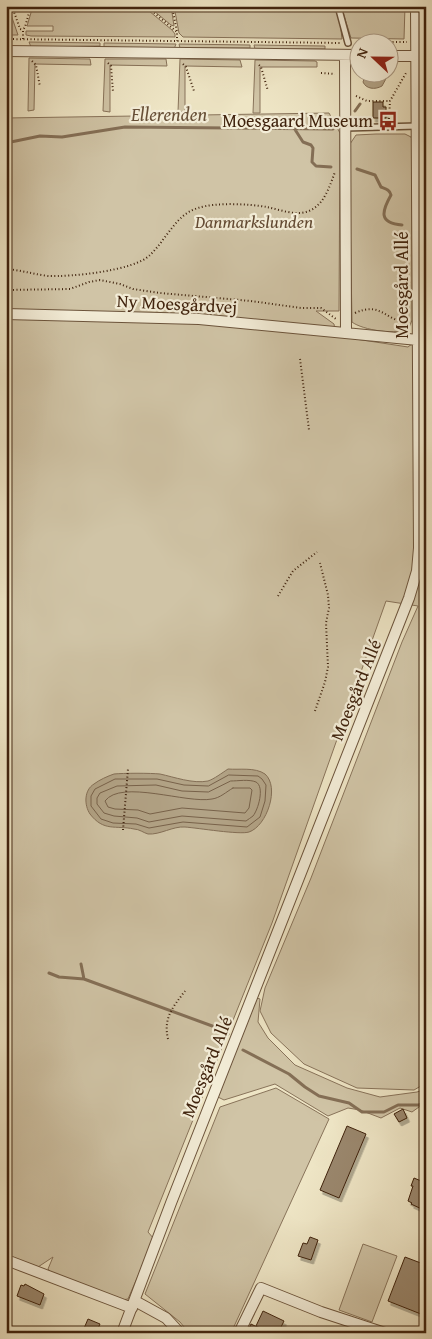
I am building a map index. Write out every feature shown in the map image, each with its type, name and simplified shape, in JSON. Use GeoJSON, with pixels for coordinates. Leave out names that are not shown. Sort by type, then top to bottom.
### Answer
{"type":"FeatureCollection","features":[{"type":"Feature","properties":{"kind":"street","name":"Moesgård Allé"},"geometry":{"type":"LineString","coordinates":[[122,1333],[178,1185],[410,598],[417,571],[419,548],[416,6]]}},
{"type":"Feature","properties":{"kind":"street"},"geometry":{"type":"LineString","coordinates":[[6,51],[350,55]]}},
{"type":"Feature","properties":{"kind":"street"},"geometry":{"type":"LineString","coordinates":[[345,55],[346,333]]}},
{"type":"Feature","properties":{"kind":"street"},"geometry":{"type":"LineString","coordinates":[[400,56],[417,56]]}},
{"type":"Feature","properties":{"kind":"street","name":"Ny Moesgårdvej"},"geometry":{"type":"LineString","coordinates":[[6,314],[200,319],[418,340]]}},
{"type":"Feature","properties":{"kind":"street"},"geometry":{"type":"LineString","coordinates":[[7,1260],[166,1318],[180,1333]]}},
{"type":"Feature","properties":{"kind":"street"},"geometry":{"type":"LineString","coordinates":[[239,1333],[260,1288],[321,1312],[384,1333]]}},
{"type":"Feature","properties":{"kind":"lane"},"geometry":{"type":"LineString","coordinates":[[338,6],[348,43]]}},
{"type":"Feature","properties":{"kind":"lane"},"geometry":{"type":"LineString","coordinates":[[345,128],[417,126]]}},
{"type":"Feature","properties":{"kind":"path"},"geometry":{"type":"LineString","coordinates":[[12,6],[18,25],[22,30],[23,39]]}},
{"type":"Feature","properties":{"kind":"path"},"geometry":{"type":"LineString","coordinates":[[22,30],[26,27],[31,6]]}},
{"type":"Feature","properties":{"kind":"path"},"geometry":{"type":"LineString","coordinates":[[146,6],[177,32]]}},
{"type":"Feature","properties":{"kind":"path"},"geometry":{"type":"LineString","coordinates":[[172,6],[177,41]]}},
{"type":"Feature","properties":{"kind":"path"},"geometry":{"type":"LineString","coordinates":[[6,39],[348,43]]}},
{"type":"Feature","properties":{"kind":"path"},"geometry":{"type":"LineString","coordinates":[[400,42],[407,42]]}},
{"type":"Feature","properties":{"kind":"path"},"geometry":{"type":"LineString","coordinates":[[36,65],[40,87]]}},
{"type":"Feature","properties":{"kind":"path"},"geometry":{"type":"LineString","coordinates":[[111,66],[113,92]]}},
{"type":"Feature","properties":{"kind":"path"},"geometry":{"type":"LineString","coordinates":[[186,66],[194,91]]}},
{"type":"Feature","properties":{"kind":"path"},"geometry":{"type":"LineString","coordinates":[[261,67],[268,92]]}},
{"type":"Feature","properties":{"kind":"path"},"geometry":{"type":"LineString","coordinates":[[345,84],[360,98],[370,101],[390,101]]}},
{"type":"Feature","properties":{"kind":"path"},"geometry":{"type":"LineString","coordinates":[[6,269],[35,274],[72,276],[132,266],[151,255],[180,219],[196,208],[208,205],[265,207],[302,213],[311,210],[326,195],[335,171]]}},
{"type":"Feature","properties":{"kind":"path"},"geometry":{"type":"LineString","coordinates":[[6,290],[70,289],[100,280],[133,289],[160,293],[251,301],[301,308],[321,308],[332,318],[346,321],[360,311],[374,308],[387,313],[396,321],[418,324]]}},
{"type":"Feature","properties":{"kind":"path"},"geometry":{"type":"LineString","coordinates":[[300,359],[309,430]]}},
{"type":"Feature","properties":{"kind":"path"},"geometry":{"type":"LineString","coordinates":[[278,596],[294,572],[317,552]]}},
{"type":"Feature","properties":{"kind":"path"},"geometry":{"type":"LineString","coordinates":[[315,711],[328,667],[326,623],[329,608],[328,595],[320,563]]}},
{"type":"Feature","properties":{"kind":"path"},"geometry":{"type":"LineString","coordinates":[[123,830],[128,769]]}},
{"type":"Feature","properties":{"kind":"path"},"geometry":{"type":"LineString","coordinates":[[168,1039],[166,1028],[170,1014],[185,991]]}},
{"type":"Feature","properties":{"kind":"green space"},"geometry":{"type":"Polygon","coordinates":[[[6,6],[8,6],[18,35],[6,35],[6,6]]]}},
{"type":"Feature","properties":{"kind":"green space"},"geometry":{"type":"Polygon","coordinates":[[[33,6],[143,6],[172,30],[175,37],[26,35],[26,31],[53,31],[53,26],[27,26],[33,6]]]}},
{"type":"Feature","properties":{"kind":"green space"},"geometry":{"type":"Polygon","coordinates":[[[148,6],[171,6],[174,26],[171,25],[148,6]]]}},
{"type":"Feature","properties":{"kind":"green space"},"geometry":{"type":"Polygon","coordinates":[[[174,6],[334,6],[340,21],[342,39],[183,37],[179,33],[174,6]]]}},
{"type":"Feature","properties":{"kind":"green space"},"geometry":{"type":"Polygon","coordinates":[[[341,6],[405,6],[404,39],[400,39],[400,32],[350,32],[350,35],[341,6]]]}},
{"type":"Feature","properties":{"kind":"green space"},"geometry":{"type":"Polygon","coordinates":[[[29,42],[100,43],[100,46],[31,47],[29,42]]]}},
{"type":"Feature","properties":{"kind":"green space"},"geometry":{"type":"Polygon","coordinates":[[[104,43],[176,44],[174,49],[104,47],[104,43]]]}},
{"type":"Feature","properties":{"kind":"green space"},"geometry":{"type":"Polygon","coordinates":[[[179,44],[250,45],[250,48],[180,48],[179,44]]]}},
{"type":"Feature","properties":{"kind":"green space"},"geometry":{"type":"Polygon","coordinates":[[[254,45],[325,46],[325,49],[255,49],[254,45]]]}},
{"type":"Feature","properties":{"kind":"green space"},"geometry":{"type":"Polygon","coordinates":[[[29,58],[90,59],[91,65],[35,64],[34,110],[28,111],[29,58]]]}},
{"type":"Feature","properties":{"kind":"green space"},"geometry":{"type":"Polygon","coordinates":[[[105,59],[166,59],[167,66],[110,65],[110,112],[103,111],[105,59]]]}},
{"type":"Feature","properties":{"kind":"green space"},"geometry":{"type":"Polygon","coordinates":[[[180,59],[240,60],[242,67],[185,66],[185,112],[178,112],[180,59]]]}},
{"type":"Feature","properties":{"kind":"green space"},"geometry":{"type":"Polygon","coordinates":[[[255,60],[315,61],[317,62],[317,67],[260,67],[260,113],[253,113],[255,60]]]}},
{"type":"Feature","properties":{"kind":"green space","name":"Danmarkslunden"},"geometry":{"type":"Polygon","coordinates":[[[329,113],[340,133],[339,311],[316,311],[334,324],[336,336],[408,347],[426,333],[426,1083],[414,1090],[357,1088],[304,1064],[271,1033],[260,1011],[265,988],[311,878],[402,642],[418,606],[386,601],[272,923],[148,1232],[154,1239],[128,1299],[122,1300],[54,1276],[48,1269],[53,1257],[38,1267],[10,1257],[6,1253],[6,118],[329,113]]]}},
{"type":"Feature","properties":{"kind":"green space"},"geometry":{"type":"Polygon","coordinates":[[[405,134],[411,137],[412,140],[412,320],[409,328],[397,332],[372,330],[352,322],[350,144],[356,135],[405,134]]]}},
{"type":"Feature","properties":{"kind":"green space"},"geometry":{"type":"Polygon","coordinates":[[[257,998],[260,999],[258,1022],[268,1038],[295,1065],[347,1088],[380,1097],[426,1089],[426,1102],[412,1112],[400,1108],[381,1118],[360,1110],[348,1108],[328,1116],[275,1084],[224,1100],[218,1097],[257,998]]]}},
{"type":"Feature","properties":{"kind":"green space"},"geometry":{"type":"Polygon","coordinates":[[[276,1088],[329,1119],[231,1333],[189,1333],[180,1322],[145,1294],[220,1107],[276,1088]]]}},
{"type":"Feature","properties":{"kind":"green space"},"geometry":{"type":"Polygon","coordinates":[[[363,1244],[397,1256],[372,1322],[339,1310],[363,1244]]]}},
{"type":"Feature","properties":{"kind":"water"},"geometry":{"type":"Polygon","coordinates":[[[363,82],[384,82],[382,86],[377,88],[366,86],[363,82]]]}},
{"type":"Feature","properties":{"kind":"water"},"geometry":{"type":"Polygon","coordinates":[[[228,769],[257,770],[265,774],[269,780],[271,796],[266,814],[261,822],[249,832],[228,832],[180,827],[148,834],[136,829],[105,826],[95,820],[87,806],[88,790],[96,783],[114,774],[160,774],[202,782],[218,776],[228,769]]]}},
{"type":"Feature","properties":{"kind":"building"},"geometry":{"type":"Polygon","coordinates":[[[373,102],[383,102],[383,107],[386,107],[386,118],[373,118],[373,102]]]}},
{"type":"Feature","properties":{"kind":"building"},"geometry":{"type":"Polygon","coordinates":[[[403,1109],[407,1118],[399,1122],[394,1114],[403,1109]]]}},
{"type":"Feature","properties":{"kind":"building"},"geometry":{"type":"Polygon","coordinates":[[[347,1126],[366,1134],[339,1198],[320,1190],[347,1126]]]}},
{"type":"Feature","properties":{"kind":"building"},"geometry":{"type":"Polygon","coordinates":[[[414,1178],[426,1183],[426,1211],[408,1201],[414,1178]]]}},
{"type":"Feature","properties":{"kind":"building"},"geometry":{"type":"Polygon","coordinates":[[[310,1237],[318,1240],[311,1260],[298,1256],[303,1243],[307,1244],[310,1237]]]}},
{"type":"Feature","properties":{"kind":"building"},"geometry":{"type":"Polygon","coordinates":[[[405,1257],[426,1265],[426,1316],[388,1301],[405,1257]]]}},
{"type":"Feature","properties":{"kind":"building"},"geometry":{"type":"Polygon","coordinates":[[[25,1284],[44,1294],[40,1305],[17,1296],[21,1285],[24,1286],[25,1284]]]}},
{"type":"Feature","properties":{"kind":"building"},"geometry":{"type":"Polygon","coordinates":[[[263,1311],[284,1321],[278,1333],[270,1333],[256,1326],[263,1311]]]}},
{"type":"Feature","properties":{"kind":"building"},"geometry":{"type":"Polygon","coordinates":[[[88,1319],[100,1324],[96,1333],[82,1333],[88,1319]]]}},
{"type":"Feature","properties":{"kind":"building"},"geometry":{"type":"Polygon","coordinates":[[[251,1324],[269,1333],[247,1333],[251,1324]]]}},
{"type":"Feature","properties":{"kind":"waterway","name":"Ellerenden"},"geometry":{"type":"LineString","coordinates":[[355,111],[360,104]]}},
{"type":"Feature","properties":{"kind":"waterway","name":"Ellerenden"},"geometry":{"type":"LineString","coordinates":[[6,143],[40,136],[62,137],[125,127],[333,129]]}},
{"type":"Feature","properties":{"kind":"waterway"},"geometry":{"type":"LineString","coordinates":[[294,128],[303,142],[311,145],[313,148],[312,162],[316,166],[331,167]]}},
{"type":"Feature","properties":{"kind":"waterway"},"geometry":{"type":"LineString","coordinates":[[357,169],[375,175],[381,187],[390,192],[391,195],[384,215],[389,222],[402,225]]}},
{"type":"Feature","properties":{"kind":"waterway"},"geometry":{"type":"LineString","coordinates":[[81,964],[84,979]]}},
{"type":"Feature","properties":{"kind":"waterway"},"geometry":{"type":"LineString","coordinates":[[49,973],[59,977],[84,979],[215,1027],[228,1034]]}},
{"type":"Feature","properties":{"kind":"waterway"},"geometry":{"type":"LineString","coordinates":[[243,1050],[289,1074],[319,1096],[349,1103],[362,1112],[384,1112],[398,1105],[419,1105],[426,1102]]}},
{"type":"Feature","properties":{"kind":"place","name":"Moesgaard Museum"},"geometry":{"type":"Point","coordinates":[388,121]}}]}
